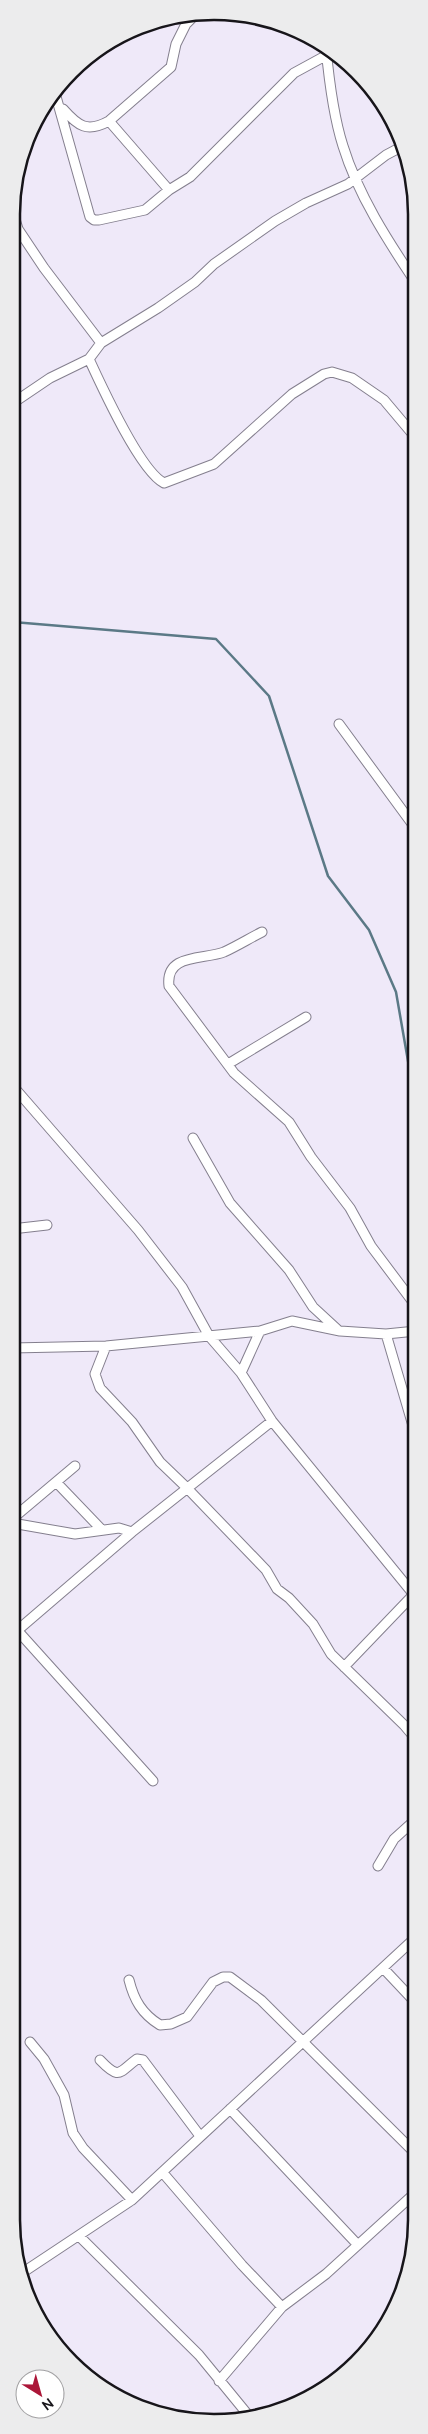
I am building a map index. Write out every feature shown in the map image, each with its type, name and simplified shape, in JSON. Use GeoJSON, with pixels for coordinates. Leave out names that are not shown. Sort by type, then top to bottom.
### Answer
{"type":"FeatureCollection","features":[{"type":"Feature","properties":{"kind":"street"},"geometry":{"type":"LineString","coordinates":[[60,106],[72,119],[89,128],[98,127],[109,121],[171,67],[176,44],[188,22]]}},
{"type":"Feature","properties":{"kind":"street"},"geometry":{"type":"LineString","coordinates":[[58,99],[90,217],[94,220],[145,210],[169,190],[190,177],[294,73],[323,53]]}},
{"type":"Feature","properties":{"kind":"street"},"geometry":{"type":"LineString","coordinates":[[327,56],[335,114],[343,146],[378,222],[408,271]]}},
{"type":"Feature","properties":{"kind":"street"},"geometry":{"type":"LineString","coordinates":[[109,121],[169,190]]}},
{"type":"Feature","properties":{"kind":"street"},"geometry":{"type":"LineString","coordinates":[[20,398],[50,378],[90,359],[101,343],[195,282],[214,264],[275,221],[306,202],[348,184],[397,150]]}},
{"type":"Feature","properties":{"kind":"street"},"geometry":{"type":"LineString","coordinates":[[20,232],[44,268],[65,293],[101,343]]}},
{"type":"Feature","properties":{"kind":"street"},"geometry":{"type":"LineString","coordinates":[[90,359],[108,403],[146,466],[164,483],[214,464],[292,394],[324,374],[332,372],[352,378],[384,400],[408,428]]}},
{"type":"Feature","properties":{"kind":"street"},"geometry":{"type":"LineString","coordinates":[[339,724],[408,818]]}},
{"type":"Feature","properties":{"kind":"street"},"geometry":{"type":"LineString","coordinates":[[262,932],[223,952],[186,959],[172,970],[168,976],[169,986],[214,1049],[234,1073],[289,1122],[310,1157],[350,1208],[371,1246],[408,1295]]}},
{"type":"Feature","properties":{"kind":"street"},"geometry":{"type":"LineString","coordinates":[[228,1064],[306,1018]]}},
{"type":"Feature","properties":{"kind":"street"},"geometry":{"type":"LineString","coordinates":[[20,1094],[138,1230],[182,1287],[209,1336],[241,1373],[272,1421],[408,1584]]}},
{"type":"Feature","properties":{"kind":"street"},"geometry":{"type":"LineString","coordinates":[[193,1138],[230,1202],[289,1270],[313,1307],[340,1331]]}},
{"type":"Feature","properties":{"kind":"street"},"geometry":{"type":"LineString","coordinates":[[20,1228],[47,1225]]}},
{"type":"Feature","properties":{"kind":"street"},"geometry":{"type":"LineString","coordinates":[[20,1348],[106,1346],[260,1331],[292,1321],[340,1331],[386,1334],[408,1332]]}},
{"type":"Feature","properties":{"kind":"street"},"geometry":{"type":"LineString","coordinates":[[241,1373],[260,1331]]}},
{"type":"Feature","properties":{"kind":"street"},"geometry":{"type":"LineString","coordinates":[[386,1334],[408,1409]]}},
{"type":"Feature","properties":{"kind":"street"},"geometry":{"type":"LineString","coordinates":[[106,1346],[95,1374],[100,1388],[132,1422],[160,1462],[266,1570],[277,1589],[303,1612],[313,1624],[331,1654],[408,1730]]}},
{"type":"Feature","properties":{"kind":"street"},"geometry":{"type":"LineString","coordinates":[[20,1627],[186,1487],[272,1421]]}},
{"type":"Feature","properties":{"kind":"street"},"geometry":{"type":"LineString","coordinates":[[20,1513],[75,1466]]}},
{"type":"Feature","properties":{"kind":"street"},"geometry":{"type":"LineString","coordinates":[[57,1483],[102,1530]]}},
{"type":"Feature","properties":{"kind":"street"},"geometry":{"type":"LineString","coordinates":[[20,1524],[75,1534],[119,1528],[132,1532]]}},
{"type":"Feature","properties":{"kind":"street"},"geometry":{"type":"LineString","coordinates":[[344,1667],[408,1598]]}},
{"type":"Feature","properties":{"kind":"street"},"geometry":{"type":"LineString","coordinates":[[20,1638],[154,1781]]}},
{"type":"Feature","properties":{"kind":"street"},"geometry":{"type":"LineString","coordinates":[[378,1866],[394,1839],[408,1826]]}},
{"type":"Feature","properties":{"kind":"street"},"geometry":{"type":"LineString","coordinates":[[27,2271],[132,2200],[408,1945]]}},
{"type":"Feature","properties":{"kind":"street"},"geometry":{"type":"LineString","coordinates":[[383,1968],[408,1995]]}},
{"type":"Feature","properties":{"kind":"street"},"geometry":{"type":"LineString","coordinates":[[129,1980],[134,1999],[153,2021],[160,2025],[171,2024],[187,2017],[213,1982],[222,1977],[230,1977],[261,2000],[408,2147]]}},
{"type":"Feature","properties":{"kind":"street"},"geometry":{"type":"LineString","coordinates":[[30,2042],[44,2059],[64,2095],[73,2133],[83,2148],[132,2200]]}},
{"type":"Feature","properties":{"kind":"street"},"geometry":{"type":"LineString","coordinates":[[100,2060],[111,2071],[119,2073],[125,2071],[138,2059],[143,2060],[200,2136]]}},
{"type":"Feature","properties":{"kind":"street"},"geometry":{"type":"LineString","coordinates":[[230,2109],[358,2245]]}},
{"type":"Feature","properties":{"kind":"street"},"geometry":{"type":"LineString","coordinates":[[163,2173],[242,2265],[282,2307]]}},
{"type":"Feature","properties":{"kind":"street"},"geometry":{"type":"LineString","coordinates":[[219,2381],[282,2307],[358,2245],[408,2199]]}},
{"type":"Feature","properties":{"kind":"street"},"geometry":{"type":"LineString","coordinates":[[79,2236],[199,2355],[245,2411]]}},
{"type":"Feature","properties":{"kind":"waterway"},"geometry":{"type":"LineString","coordinates":[[20,623],[216,639],[269,696],[328,876],[369,930],[396,992],[408,1061]]}}]}
